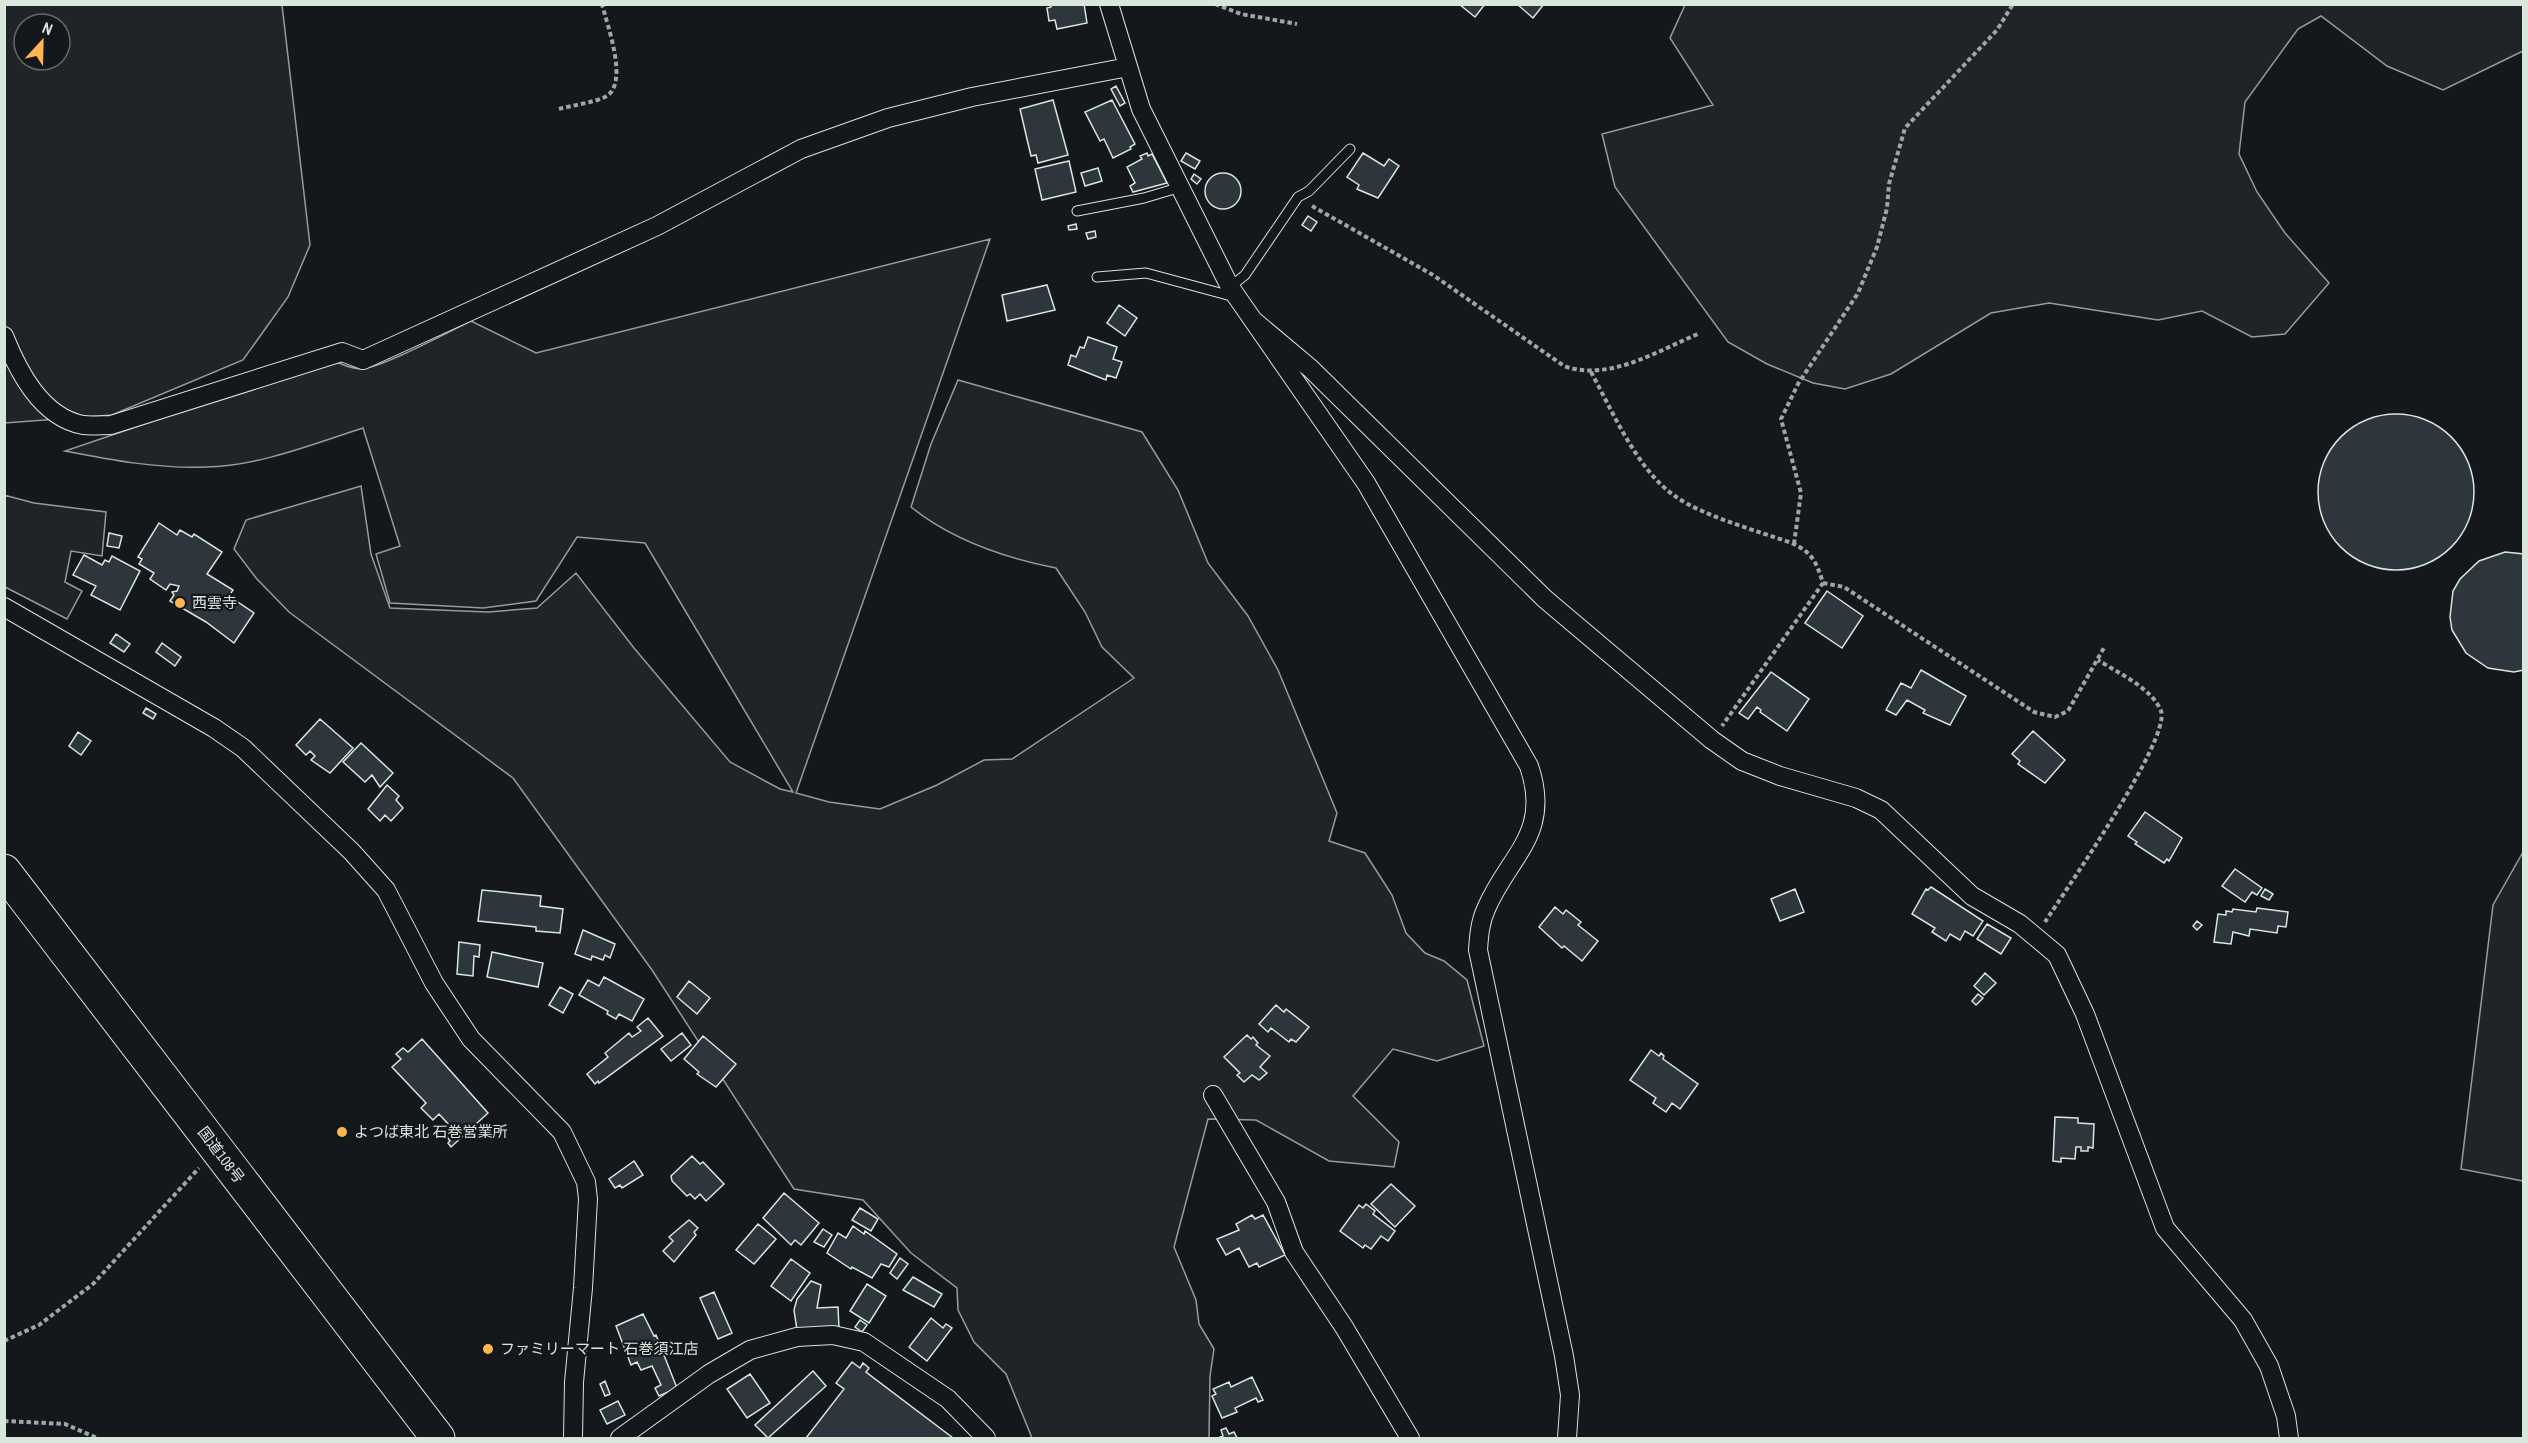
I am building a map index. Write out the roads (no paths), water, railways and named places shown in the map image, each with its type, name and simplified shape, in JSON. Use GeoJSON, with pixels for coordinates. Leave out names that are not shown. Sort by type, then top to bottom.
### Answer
{"type":"FeatureCollection","features":[{"type":"Feature","properties":{"kind":"highway","name":"国道108号"},"geometry":{"type":"LineString","coordinates":[[4,871],[438,1438]]}},
{"type":"Feature","properties":{"kind":"street"},"geometry":{"type":"LineString","coordinates":[[1109,4],[1141,109],[1234,292],[1366,483],[1523,756],[1535,785],[1536,806],[1525,845],[1485,910],[1478,950],[1564,1356],[1570,1395],[1567,1438]]}},
{"type":"Feature","properties":{"kind":"street"},"geometry":{"type":"LineString","coordinates":[[4,336],[15,365],[33,391],[53,410],[82,424],[111,425],[342,352],[363,360],[657,226],[801,149],[866,126],[972,97],[1128,67]]}},
{"type":"Feature","properties":{"kind":"street"},"geometry":{"type":"LineString","coordinates":[[1254,321],[1310,368],[1545,599],[1712,740],[1742,761],[1780,776],[1856,798],[1881,810],[1972,896],[2036,936],[2058,955],[2085,1014],[2165,1228],[2243,1320],[2269,1366],[2286,1416],[2289,1438]]}},
{"type":"Feature","properties":{"kind":"street"},"geometry":{"type":"LineString","coordinates":[[4,607],[214,728],[243,748],[351,852],[386,890],[434,983],[471,1039],[562,1132],[586,1182],[588,1199],[583,1288],[574,1382],[573,1438]]}},
{"type":"Feature","properties":{"kind":"street"},"geometry":{"type":"LineString","coordinates":[[1213,1095],[1276,1202],[1294,1252],[1344,1327],[1410,1438]]}},
{"type":"Feature","properties":{"kind":"street"},"geometry":{"type":"LineString","coordinates":[[620,1438],[709,1374],[750,1350],[796,1337],[833,1335],[864,1342],[873,1348],[948,1400],[986,1438]]}},
{"type":"Feature","properties":{"kind":"lane"},"geometry":{"type":"LineString","coordinates":[[1097,277],[1146,273],[1234,292],[1298,197],[1310,190],[1350,149]]}},
{"type":"Feature","properties":{"kind":"lane"},"geometry":{"type":"LineString","coordinates":[[1077,211],[1144,198],[1181,187]]}},
{"type":"Feature","properties":{"kind":"place","name":"西雲寺"},"geometry":{"type":"Point","coordinates":[180,603]}},
{"type":"Feature","properties":{"kind":"place","name":"よつば東北 石巻営業所"},"geometry":{"type":"Point","coordinates":[342,1132]}},
{"type":"Feature","properties":{"kind":"place","name":"ファミリーマート 石巻須江店"},"geometry":{"type":"Point","coordinates":[488,1349]}}]}
